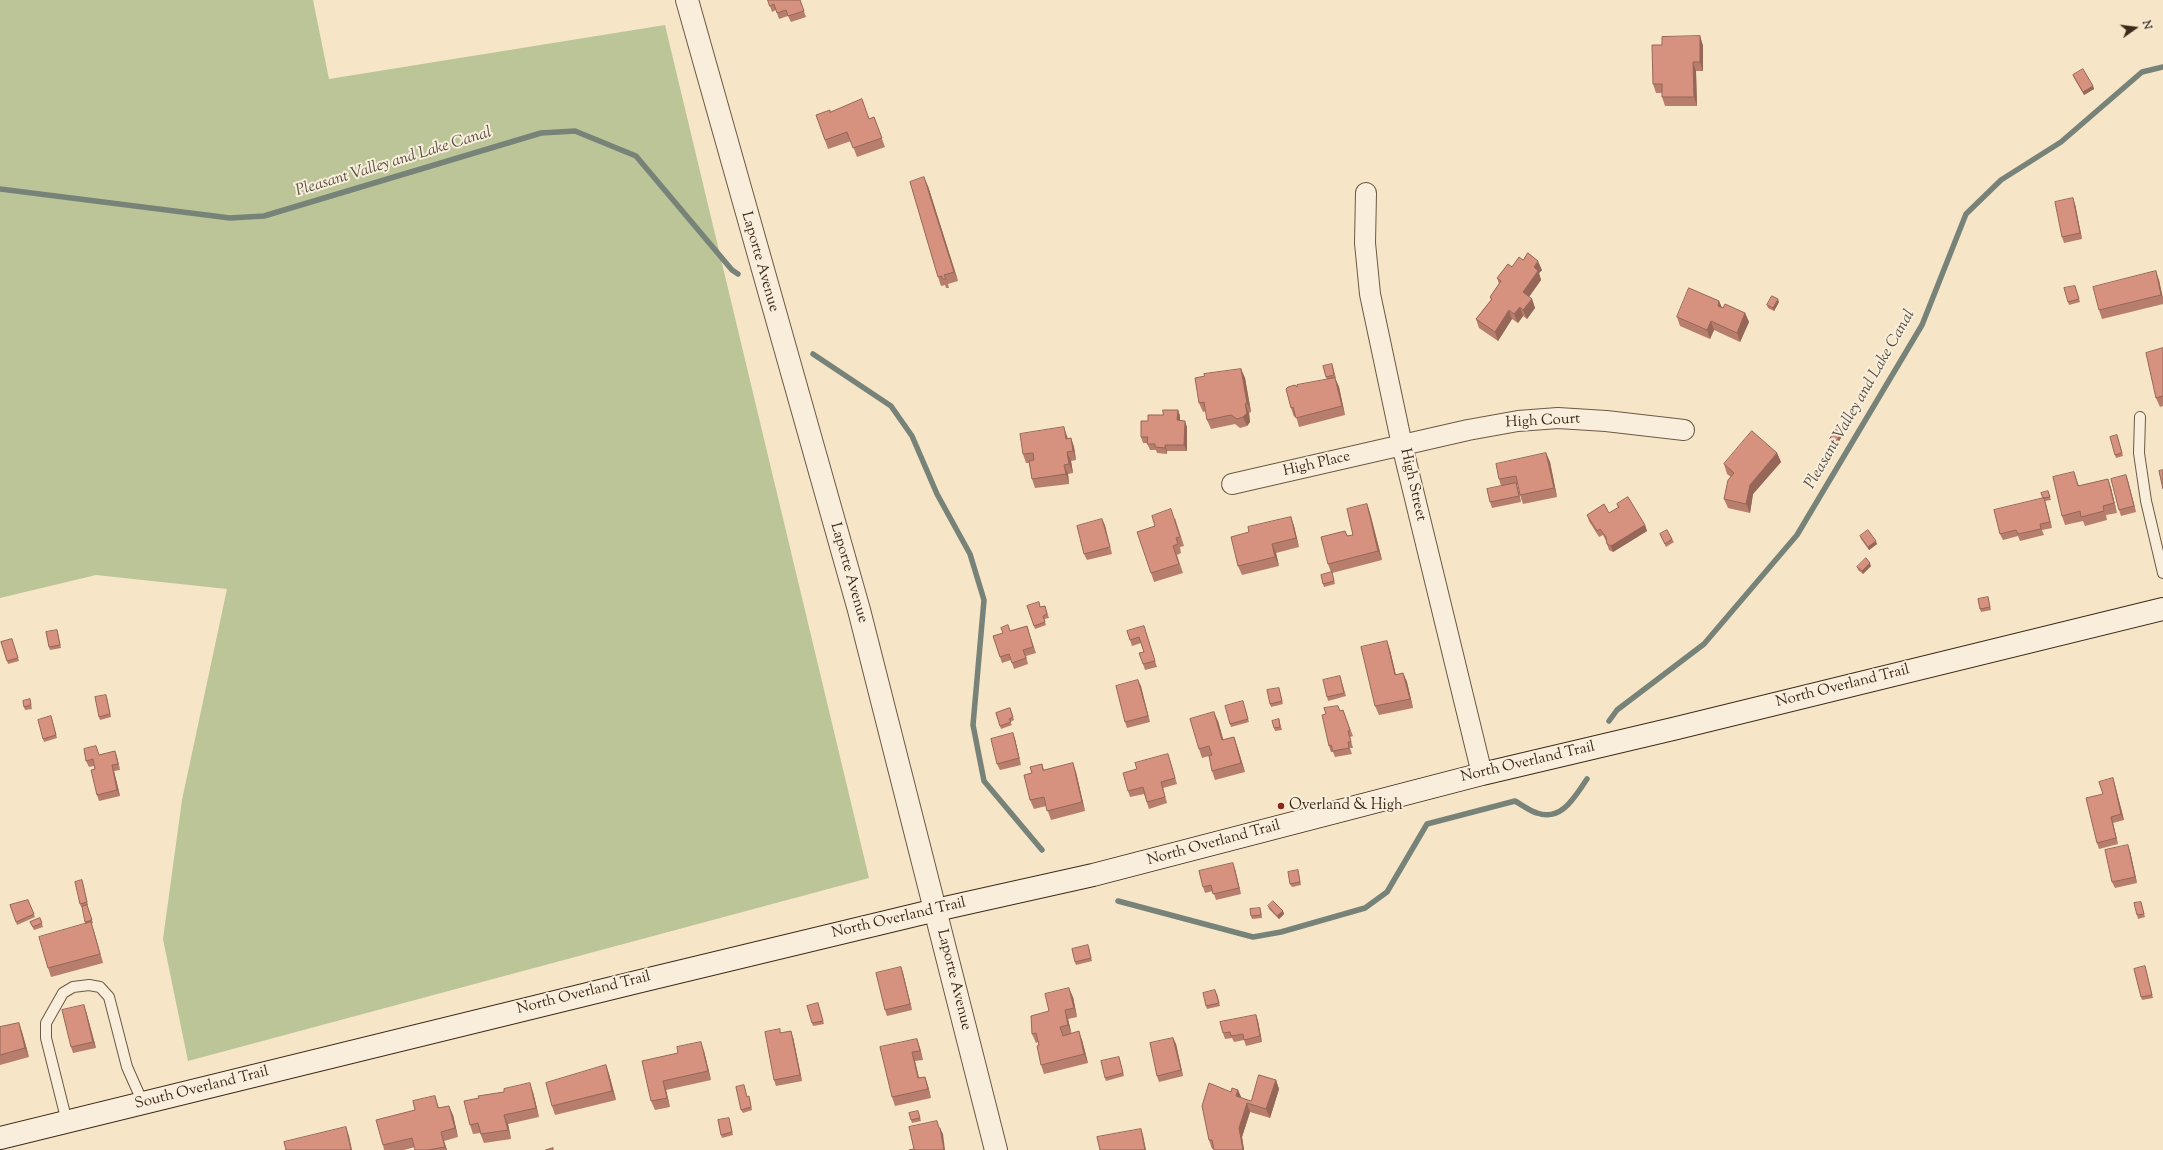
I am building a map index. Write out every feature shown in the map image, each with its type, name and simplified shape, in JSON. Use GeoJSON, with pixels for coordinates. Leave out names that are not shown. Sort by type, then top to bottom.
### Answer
{"type":"FeatureCollection","features":[{"type":"Feature","properties":{"kind":"main road","name":"Laporte Avenue"},"geometry":{"type":"LineString","coordinates":[[687,0],[707,79],[859,610],[996,1150]]}},
{"type":"Feature","properties":{"kind":"main road","name":"North Overland Trail"},"geometry":{"type":"LineString","coordinates":[[404,1039],[936,910],[1118,868],[1482,774],[2163,609]]}},
{"type":"Feature","properties":{"kind":"main road","name":"South Overland Trail"},"geometry":{"type":"LineString","coordinates":[[0,1138],[404,1039]]}},
{"type":"Feature","properties":{"kind":"street","name":"High Street"},"geometry":{"type":"LineString","coordinates":[[1366,193],[1365,243],[1370,294],[1402,445],[1482,774]]}},
{"type":"Feature","properties":{"kind":"street","name":"High Court"},"geometry":{"type":"LineString","coordinates":[[1402,445],[1518,421],[1558,418],[1606,421],[1684,430]]}},
{"type":"Feature","properties":{"kind":"street","name":"High Place"},"geometry":{"type":"LineString","coordinates":[[1232,484],[1402,445]]}},
{"type":"Feature","properties":{"kind":"lane"},"geometry":{"type":"LineString","coordinates":[[2140,417],[2139,453],[2146,502],[2163,573]]}},
{"type":"Feature","properties":{"kind":"lane"},"geometry":{"type":"LineString","coordinates":[[67,1122],[46,1038],[46,1023],[63,993],[73,987],[89,985],[100,987],[108,997],[127,1067],[142,1103]]}},
{"type":"Feature","properties":{"kind":"green space"},"geometry":{"type":"Polygon","coordinates":[[[0,0],[313,0],[329,79],[665,25],[869,878],[188,1061],[163,939],[182,800],[227,589],[96,575],[0,598],[0,0]]]}},
{"type":"Feature","properties":{"kind":"building"},"geometry":{"type":"Polygon","coordinates":[[[768,0],[800,0],[804,11],[788,16],[786,10],[777,13],[774,4],[770,6],[768,0]]]}},
{"type":"Feature","properties":{"kind":"building"},"geometry":{"type":"Polygon","coordinates":[[[1700,36],[1700,62],[1693,62],[1694,97],[1662,97],[1662,84],[1653,84],[1652,45],[1662,45],[1662,37],[1700,36]]]}},
{"type":"Feature","properties":{"kind":"building"},"geometry":{"type":"Polygon","coordinates":[[[2083,69],[2093,86],[2083,92],[2073,75],[2083,69]]]}},
{"type":"Feature","properties":{"kind":"building"},"geometry":{"type":"Polygon","coordinates":[[[862,99],[869,119],[874,117],[882,138],[853,148],[847,132],[825,140],[816,115],[830,110],[830,112],[862,99]]]}},
{"type":"Feature","properties":{"kind":"building"},"geometry":{"type":"Polygon","coordinates":[[[924,177],[954,272],[944,275],[946,279],[942,279],[942,276],[938,277],[910,182],[924,177]]]}},
{"type":"Feature","properties":{"kind":"building"},"geometry":{"type":"Polygon","coordinates":[[[2073,198],[2080,233],[2062,237],[2055,202],[2073,198]]]}},
{"type":"Feature","properties":{"kind":"building"},"geometry":{"type":"Polygon","coordinates":[[[1528,253],[1538,261],[1534,267],[1538,271],[1523,292],[1532,299],[1523,310],[1520,307],[1514,314],[1509,310],[1495,332],[1476,319],[1492,299],[1490,297],[1501,281],[1497,278],[1508,264],[1512,267],[1519,257],[1523,260],[1528,253]]]}},
{"type":"Feature","properties":{"kind":"building"},"geometry":{"type":"Polygon","coordinates":[[[2156,271],[2161,295],[2099,310],[2093,287],[2156,271]]]}},
{"type":"Feature","properties":{"kind":"building"},"geometry":{"type":"Polygon","coordinates":[[[2075,286],[2079,299],[2068,302],[2064,288],[2075,286]]]}},
{"type":"Feature","properties":{"kind":"building"},"geometry":{"type":"Polygon","coordinates":[[[1689,288],[1719,301],[1718,306],[1723,308],[1725,304],[1745,313],[1737,333],[1711,321],[1707,330],[1677,317],[1689,288]]]}},
{"type":"Feature","properties":{"kind":"building"},"geometry":{"type":"Polygon","coordinates":[[[1772,296],[1778,299],[1773,308],[1767,305],[1772,296]]]}},
{"type":"Feature","properties":{"kind":"building"},"geometry":{"type":"Polygon","coordinates":[[[2163,348],[2163,396],[2156,398],[2146,353],[2163,348]]]}},
{"type":"Feature","properties":{"kind":"building"},"geometry":{"type":"Polygon","coordinates":[[[1332,364],[1334,375],[1326,377],[1323,366],[1332,364]]]}},
{"type":"Feature","properties":{"kind":"building"},"geometry":{"type":"Polygon","coordinates":[[[1241,369],[1247,403],[1245,404],[1247,413],[1243,417],[1237,419],[1231,415],[1207,420],[1204,402],[1199,403],[1195,378],[1205,376],[1204,374],[1241,369]]]}},
{"type":"Feature","properties":{"kind":"building"},"geometry":{"type":"Polygon","coordinates":[[[1335,378],[1342,406],[1296,418],[1293,407],[1291,408],[1286,389],[1295,385],[1297,387],[1297,385],[1335,378]]]}},
{"type":"Feature","properties":{"kind":"building"},"geometry":{"type":"Polygon","coordinates":[[[1163,410],[1178,410],[1177,420],[1185,421],[1184,445],[1165,445],[1165,448],[1155,447],[1155,444],[1147,444],[1148,437],[1141,437],[1141,421],[1148,421],[1148,415],[1163,415],[1163,410]]]}},
{"type":"Feature","properties":{"kind":"building"},"geometry":{"type":"Polygon","coordinates":[[[1064,427],[1066,439],[1071,438],[1073,451],[1067,452],[1069,464],[1064,465],[1066,474],[1032,479],[1029,461],[1034,460],[1033,453],[1023,454],[1020,434],[1064,427]]]}},
{"type":"Feature","properties":{"kind":"building"},"geometry":{"type":"Polygon","coordinates":[[[1837,428],[1842,431],[1836,442],[1830,439],[1837,428]]]}},
{"type":"Feature","properties":{"kind":"building"},"geometry":{"type":"Polygon","coordinates":[[[1752,431],[1777,453],[1750,485],[1746,504],[1724,499],[1728,480],[1734,473],[1724,464],[1752,431]]]}},
{"type":"Feature","properties":{"kind":"building"},"geometry":{"type":"Polygon","coordinates":[[[2117,435],[2122,453],[2115,455],[2110,437],[2117,435]]]}},
{"type":"Feature","properties":{"kind":"building"},"geometry":{"type":"Polygon","coordinates":[[[1546,453],[1554,488],[1520,495],[1516,476],[1499,479],[1496,464],[1546,453]]]}},
{"type":"Feature","properties":{"kind":"building"},"geometry":{"type":"Polygon","coordinates":[[[2163,470],[2163,489],[2159,471],[2163,470]]]}},
{"type":"Feature","properties":{"kind":"building"},"geometry":{"type":"Polygon","coordinates":[[[2074,472],[2078,486],[2108,479],[2114,503],[2103,506],[2104,511],[2081,517],[2080,511],[2062,516],[2053,477],[2074,472]]]}},
{"type":"Feature","properties":{"kind":"building"},"geometry":{"type":"Polygon","coordinates":[[[2126,475],[2134,506],[2119,510],[2111,479],[2126,475]]]}},
{"type":"Feature","properties":{"kind":"building"},"geometry":{"type":"Polygon","coordinates":[[[1516,483],[1519,496],[1490,502],[1487,489],[1516,483]]]}},
{"type":"Feature","properties":{"kind":"building"},"geometry":{"type":"Polygon","coordinates":[[[2048,491],[2050,497],[2043,498],[2041,493],[2048,491]]]}},
{"type":"Feature","properties":{"kind":"building"},"geometry":{"type":"Polygon","coordinates":[[[1628,497],[1645,525],[1611,546],[1607,544],[1606,537],[1600,529],[1597,531],[1587,515],[1604,504],[1609,513],[1619,507],[1617,504],[1628,497]]]}},
{"type":"Feature","properties":{"kind":"building"},"geometry":{"type":"Polygon","coordinates":[[[2044,498],[2050,522],[2040,524],[2041,529],[2018,534],[2016,530],[2000,534],[1994,510],[2044,498]]]}},
{"type":"Feature","properties":{"kind":"building"},"geometry":{"type":"Polygon","coordinates":[[[1367,504],[1378,551],[1328,564],[1321,537],[1345,531],[1347,536],[1353,535],[1347,509],[1367,504]]]}},
{"type":"Feature","properties":{"kind":"building"},"geometry":{"type":"Polygon","coordinates":[[[1171,509],[1180,537],[1176,538],[1178,544],[1173,546],[1179,564],[1151,573],[1137,532],[1155,526],[1152,516],[1171,509]]]}},
{"type":"Feature","properties":{"kind":"building"},"geometry":{"type":"Polygon","coordinates":[[[1291,517],[1296,538],[1272,544],[1275,557],[1238,566],[1231,537],[1249,532],[1248,527],[1291,517]]]}},
{"type":"Feature","properties":{"kind":"building"},"geometry":{"type":"Polygon","coordinates":[[[1102,519],[1110,547],[1084,554],[1077,526],[1102,519]]]}},
{"type":"Feature","properties":{"kind":"building"},"geometry":{"type":"Polygon","coordinates":[[[1667,530],[1672,539],[1665,544],[1660,534],[1667,530]]]}},
{"type":"Feature","properties":{"kind":"building"},"geometry":{"type":"Polygon","coordinates":[[[1868,530],[1876,541],[1868,547],[1860,536],[1868,530]]]}},
{"type":"Feature","properties":{"kind":"building"},"geometry":{"type":"Polygon","coordinates":[[[1866,558],[1870,563],[1862,571],[1857,567],[1866,558]]]}},
{"type":"Feature","properties":{"kind":"building"},"geometry":{"type":"Polygon","coordinates":[[[1332,572],[1334,581],[1323,584],[1321,575],[1332,572]]]}},
{"type":"Feature","properties":{"kind":"building"},"geometry":{"type":"Polygon","coordinates":[[[1988,597],[1990,607],[1980,609],[1978,599],[1988,597]]]}},
{"type":"Feature","properties":{"kind":"building"},"geometry":{"type":"Polygon","coordinates":[[[1039,602],[1040,607],[1045,606],[1047,614],[1043,616],[1045,622],[1034,626],[1027,606],[1039,602]]]}},
{"type":"Feature","properties":{"kind":"building"},"geometry":{"type":"Polygon","coordinates":[[[1008,625],[1010,631],[1027,626],[1033,647],[1023,650],[1026,658],[1012,663],[1009,654],[1000,657],[993,636],[1003,633],[1001,628],[1008,625]]]}},
{"type":"Feature","properties":{"kind":"building"},"geometry":{"type":"Polygon","coordinates":[[[1144,626],[1155,661],[1143,664],[1139,653],[1144,652],[1139,637],[1130,640],[1127,631],[1144,626]]]}},
{"type":"Feature","properties":{"kind":"building"},"geometry":{"type":"Polygon","coordinates":[[[57,630],[60,645],[49,647],[46,632],[57,630]]]}},
{"type":"Feature","properties":{"kind":"building"},"geometry":{"type":"Polygon","coordinates":[[[12,639],[18,658],[7,661],[1,642],[12,639]]]}},
{"type":"Feature","properties":{"kind":"building"},"geometry":{"type":"Polygon","coordinates":[[[1387,641],[1395,675],[1403,673],[1410,699],[1375,706],[1361,647],[1387,641]]]}},
{"type":"Feature","properties":{"kind":"building"},"geometry":{"type":"Polygon","coordinates":[[[1340,676],[1344,693],[1327,697],[1323,680],[1340,676]]]}},
{"type":"Feature","properties":{"kind":"building"},"geometry":{"type":"Polygon","coordinates":[[[1138,680],[1148,716],[1125,722],[1116,686],[1138,680]]]}},
{"type":"Feature","properties":{"kind":"building"},"geometry":{"type":"Polygon","coordinates":[[[1279,688],[1282,701],[1270,704],[1267,690],[1279,688]]]}},
{"type":"Feature","properties":{"kind":"building"},"geometry":{"type":"Polygon","coordinates":[[[106,695],[110,714],[99,717],[95,697],[106,695]]]}},
{"type":"Feature","properties":{"kind":"building"},"geometry":{"type":"Polygon","coordinates":[[[30,699],[31,705],[24,707],[23,701],[30,699]]]}},
{"type":"Feature","properties":{"kind":"building"},"geometry":{"type":"Polygon","coordinates":[[[1243,701],[1248,719],[1230,724],[1225,706],[1243,701]]]}},
{"type":"Feature","properties":{"kind":"building"},"geometry":{"type":"Polygon","coordinates":[[[1338,706],[1340,711],[1343,710],[1350,730],[1348,731],[1351,742],[1348,742],[1349,748],[1333,751],[1331,745],[1329,746],[1322,715],[1326,714],[1324,708],[1338,706]]]}},
{"type":"Feature","properties":{"kind":"building"},"geometry":{"type":"Polygon","coordinates":[[[1010,708],[1013,717],[1009,719],[1011,722],[1000,726],[996,713],[1010,708]]]}},
{"type":"Feature","properties":{"kind":"building"},"geometry":{"type":"Polygon","coordinates":[[[1214,712],[1222,740],[1234,737],[1241,763],[1212,771],[1209,756],[1212,755],[1209,746],[1199,749],[1190,719],[1214,712]]]}},
{"type":"Feature","properties":{"kind":"building"},"geometry":{"type":"Polygon","coordinates":[[[51,716],[56,735],[43,739],[38,720],[51,716]]]}},
{"type":"Feature","properties":{"kind":"building"},"geometry":{"type":"Polygon","coordinates":[[[1279,719],[1280,727],[1274,728],[1272,721],[1279,719]]]}},
{"type":"Feature","properties":{"kind":"building"},"geometry":{"type":"Polygon","coordinates":[[[1013,733],[1019,758],[997,764],[991,739],[1013,733]]]}},
{"type":"Feature","properties":{"kind":"building"},"geometry":{"type":"Polygon","coordinates":[[[96,746],[99,755],[115,751],[118,764],[112,765],[117,790],[97,795],[91,770],[95,769],[93,759],[86,761],[84,749],[96,746]]]}},
{"type":"Feature","properties":{"kind":"building"},"geometry":{"type":"Polygon","coordinates":[[[1168,754],[1175,778],[1161,782],[1165,797],[1147,802],[1143,787],[1128,791],[1123,773],[1137,769],[1135,763],[1168,754]]]}},
{"type":"Feature","properties":{"kind":"building"},"geometry":{"type":"Polygon","coordinates":[[[1073,763],[1082,802],[1047,811],[1044,797],[1030,800],[1024,775],[1032,773],[1030,767],[1042,764],[1043,770],[1073,763]]]}},
{"type":"Feature","properties":{"kind":"building"},"geometry":{"type":"Polygon","coordinates":[[[2113,778],[2121,814],[2111,817],[2116,838],[2097,843],[2086,798],[2103,794],[2099,782],[2113,778]]]}},
{"type":"Feature","properties":{"kind":"building"},"geometry":{"type":"Polygon","coordinates":[[[2128,845],[2135,877],[2112,882],[2105,850],[2128,845]]]}},
{"type":"Feature","properties":{"kind":"building"},"geometry":{"type":"Polygon","coordinates":[[[1233,863],[1239,888],[1213,894],[1211,885],[1203,887],[1199,871],[1233,863]]]}},
{"type":"Feature","properties":{"kind":"building"},"geometry":{"type":"Polygon","coordinates":[[[1298,870],[1300,882],[1290,884],[1288,872],[1298,870]]]}},
{"type":"Feature","properties":{"kind":"building"},"geometry":{"type":"Polygon","coordinates":[[[82,880],[87,902],[80,904],[75,882],[82,880]]]}},
{"type":"Feature","properties":{"kind":"building"},"geometry":{"type":"Polygon","coordinates":[[[28,900],[34,914],[16,922],[10,905],[28,900]]]}},
{"type":"Feature","properties":{"kind":"building"},"geometry":{"type":"Polygon","coordinates":[[[1273,901],[1283,911],[1277,916],[1268,906],[1273,901]]]}},
{"type":"Feature","properties":{"kind":"building"},"geometry":{"type":"Polygon","coordinates":[[[2141,902],[2144,914],[2137,915],[2134,903],[2141,902]]]}},
{"type":"Feature","properties":{"kind":"building"},"geometry":{"type":"Polygon","coordinates":[[[87,905],[92,920],[85,922],[82,907],[87,905]]]}},
{"type":"Feature","properties":{"kind":"building"},"geometry":{"type":"Polygon","coordinates":[[[1260,908],[1261,915],[1251,916],[1250,909],[1260,908]]]}},
{"type":"Feature","properties":{"kind":"building"},"geometry":{"type":"Polygon","coordinates":[[[40,918],[42,923],[33,927],[30,922],[40,918]]]}},
{"type":"Feature","properties":{"kind":"building"},"geometry":{"type":"Polygon","coordinates":[[[91,922],[100,954],[48,968],[39,937],[91,922]]]}},
{"type":"Feature","properties":{"kind":"building"},"geometry":{"type":"Polygon","coordinates":[[[1088,945],[1091,958],[1075,962],[1072,949],[1088,945]]]}},
{"type":"Feature","properties":{"kind":"building"},"geometry":{"type":"Polygon","coordinates":[[[2145,966],[2152,995],[2141,997],[2134,969],[2145,966]]]}},
{"type":"Feature","properties":{"kind":"building"},"geometry":{"type":"Polygon","coordinates":[[[901,967],[910,1004],[885,1010],[876,973],[901,967]]]}},
{"type":"Feature","properties":{"kind":"building"},"geometry":{"type":"Polygon","coordinates":[[[1069,988],[1074,1008],[1065,1010],[1068,1025],[1060,1027],[1063,1036],[1079,1031],[1084,1054],[1041,1065],[1036,1033],[1032,1034],[1031,1016],[1049,1011],[1045,994],[1069,988]]]}},
{"type":"Feature","properties":{"kind":"building"},"geometry":{"type":"Polygon","coordinates":[[[1215,990],[1219,1003],[1206,1006],[1203,993],[1215,990]]]}},
{"type":"Feature","properties":{"kind":"building"},"geometry":{"type":"Polygon","coordinates":[[[818,1003],[823,1021],[812,1023],[807,1006],[818,1003]]]}},
{"type":"Feature","properties":{"kind":"building"},"geometry":{"type":"Polygon","coordinates":[[[84,1005],[93,1042],[71,1047],[62,1010],[84,1005]]]}},
{"type":"Feature","properties":{"kind":"building"},"geometry":{"type":"Polygon","coordinates":[[[1256,1015],[1260,1036],[1244,1040],[1243,1034],[1231,1036],[1230,1032],[1223,1033],[1220,1022],[1256,1015]]]}},
{"type":"Feature","properties":{"kind":"building"},"geometry":{"type":"Polygon","coordinates":[[[19,1023],[25,1048],[0,1055],[0,1027],[19,1023]]]}},
{"type":"Feature","properties":{"kind":"building"},"geometry":{"type":"Polygon","coordinates":[[[780,1029],[780,1033],[791,1031],[800,1075],[774,1080],[765,1032],[780,1029]]]}},
{"type":"Feature","properties":{"kind":"building"},"geometry":{"type":"Polygon","coordinates":[[[1173,1038],[1181,1070],[1157,1076],[1150,1043],[1173,1038]]]}},
{"type":"Feature","properties":{"kind":"building"},"geometry":{"type":"Polygon","coordinates":[[[917,1039],[920,1051],[912,1052],[918,1078],[925,1077],[928,1089],[892,1097],[880,1047],[917,1039]]]}},
{"type":"Feature","properties":{"kind":"building"},"geometry":{"type":"Polygon","coordinates":[[[701,1042],[708,1071],[663,1081],[667,1098],[651,1101],[642,1061],[678,1053],[677,1047],[701,1042]]]}},
{"type":"Feature","properties":{"kind":"building"},"geometry":{"type":"Polygon","coordinates":[[[1119,1057],[1123,1073],[1105,1078],[1101,1061],[1119,1057]]]}},
{"type":"Feature","properties":{"kind":"building"},"geometry":{"type":"Polygon","coordinates":[[[606,1065],[612,1091],[552,1106],[546,1083],[606,1065]]]}},
{"type":"Feature","properties":{"kind":"building"},"geometry":{"type":"Polygon","coordinates":[[[1259,1075],[1276,1080],[1266,1109],[1247,1103],[1239,1128],[1243,1150],[1214,1150],[1212,1140],[1209,1140],[1202,1106],[1209,1083],[1231,1092],[1232,1088],[1238,1090],[1236,1096],[1251,1101],[1259,1075]]]}},
{"type":"Feature","properties":{"kind":"building"},"geometry":{"type":"Polygon","coordinates":[[[530,1083],[536,1108],[504,1115],[508,1130],[481,1134],[478,1123],[470,1125],[464,1101],[479,1098],[478,1096],[504,1092],[504,1089],[530,1083]]]}},
{"type":"Feature","properties":{"kind":"building"},"geometry":{"type":"Polygon","coordinates":[[[744,1085],[747,1097],[749,1096],[751,1107],[741,1110],[736,1087],[744,1085]]]}},
{"type":"Feature","properties":{"kind":"building"},"geometry":{"type":"Polygon","coordinates":[[[435,1096],[438,1108],[449,1106],[455,1128],[441,1132],[445,1147],[428,1150],[415,1150],[412,1138],[383,1145],[376,1120],[415,1110],[413,1101],[435,1096]]]}},
{"type":"Feature","properties":{"kind":"building"},"geometry":{"type":"Polygon","coordinates":[[[918,1111],[920,1118],[911,1120],[909,1113],[918,1111]]]}},
{"type":"Feature","properties":{"kind":"building"},"geometry":{"type":"Polygon","coordinates":[[[729,1118],[732,1132],[721,1135],[718,1120],[729,1118]]]}},
{"type":"Feature","properties":{"kind":"building"},"geometry":{"type":"Polygon","coordinates":[[[937,1121],[940,1128],[944,1150],[909,1150],[914,1149],[909,1127],[937,1121]]]}},
{"type":"Feature","properties":{"kind":"building"},"geometry":{"type":"Polygon","coordinates":[[[346,1127],[351,1150],[286,1150],[284,1142],[346,1127]]]}},
{"type":"Feature","properties":{"kind":"building"},"geometry":{"type":"Polygon","coordinates":[[[1141,1129],[1145,1150],[1100,1150],[1097,1137],[1141,1129]]]}},
{"type":"Feature","properties":{"kind":"waterway","name":"Pleasant Valley and Lake Canal"},"geometry":{"type":"LineString","coordinates":[[1609,721],[1617,710],[1704,644],[1797,535],[1922,325],[1966,214],[2001,180],[2061,142],[2142,72],[2163,67]]}},
{"type":"Feature","properties":{"kind":"waterway","name":"Pleasant Valley and Lake Canal"},"geometry":{"type":"LineString","coordinates":[[0,189],[230,218],[264,216],[541,133],[575,131],[636,156],[732,270],[738,274]]}},
{"type":"Feature","properties":{"kind":"waterway","name":"Pleasant Valley and Lake Canal"},"geometry":{"type":"LineString","coordinates":[[813,354],[891,406],[912,436],[937,494],[970,554],[984,600],[973,725],[984,781],[1042,850]]}},
{"type":"Feature","properties":{"kind":"waterway","name":"Pleasant Valley and Lake Canal"},"geometry":{"type":"LineString","coordinates":[[1118,901],[1253,937],[1281,932],[1365,908],[1387,892],[1427,824],[1515,801],[1537,813],[1546,815],[1554,814],[1567,806],[1587,779]]}},
{"type":"Feature","properties":{"kind":"place","name":"Overland & High"},"geometry":{"type":"Point","coordinates":[1281,806]}}]}
